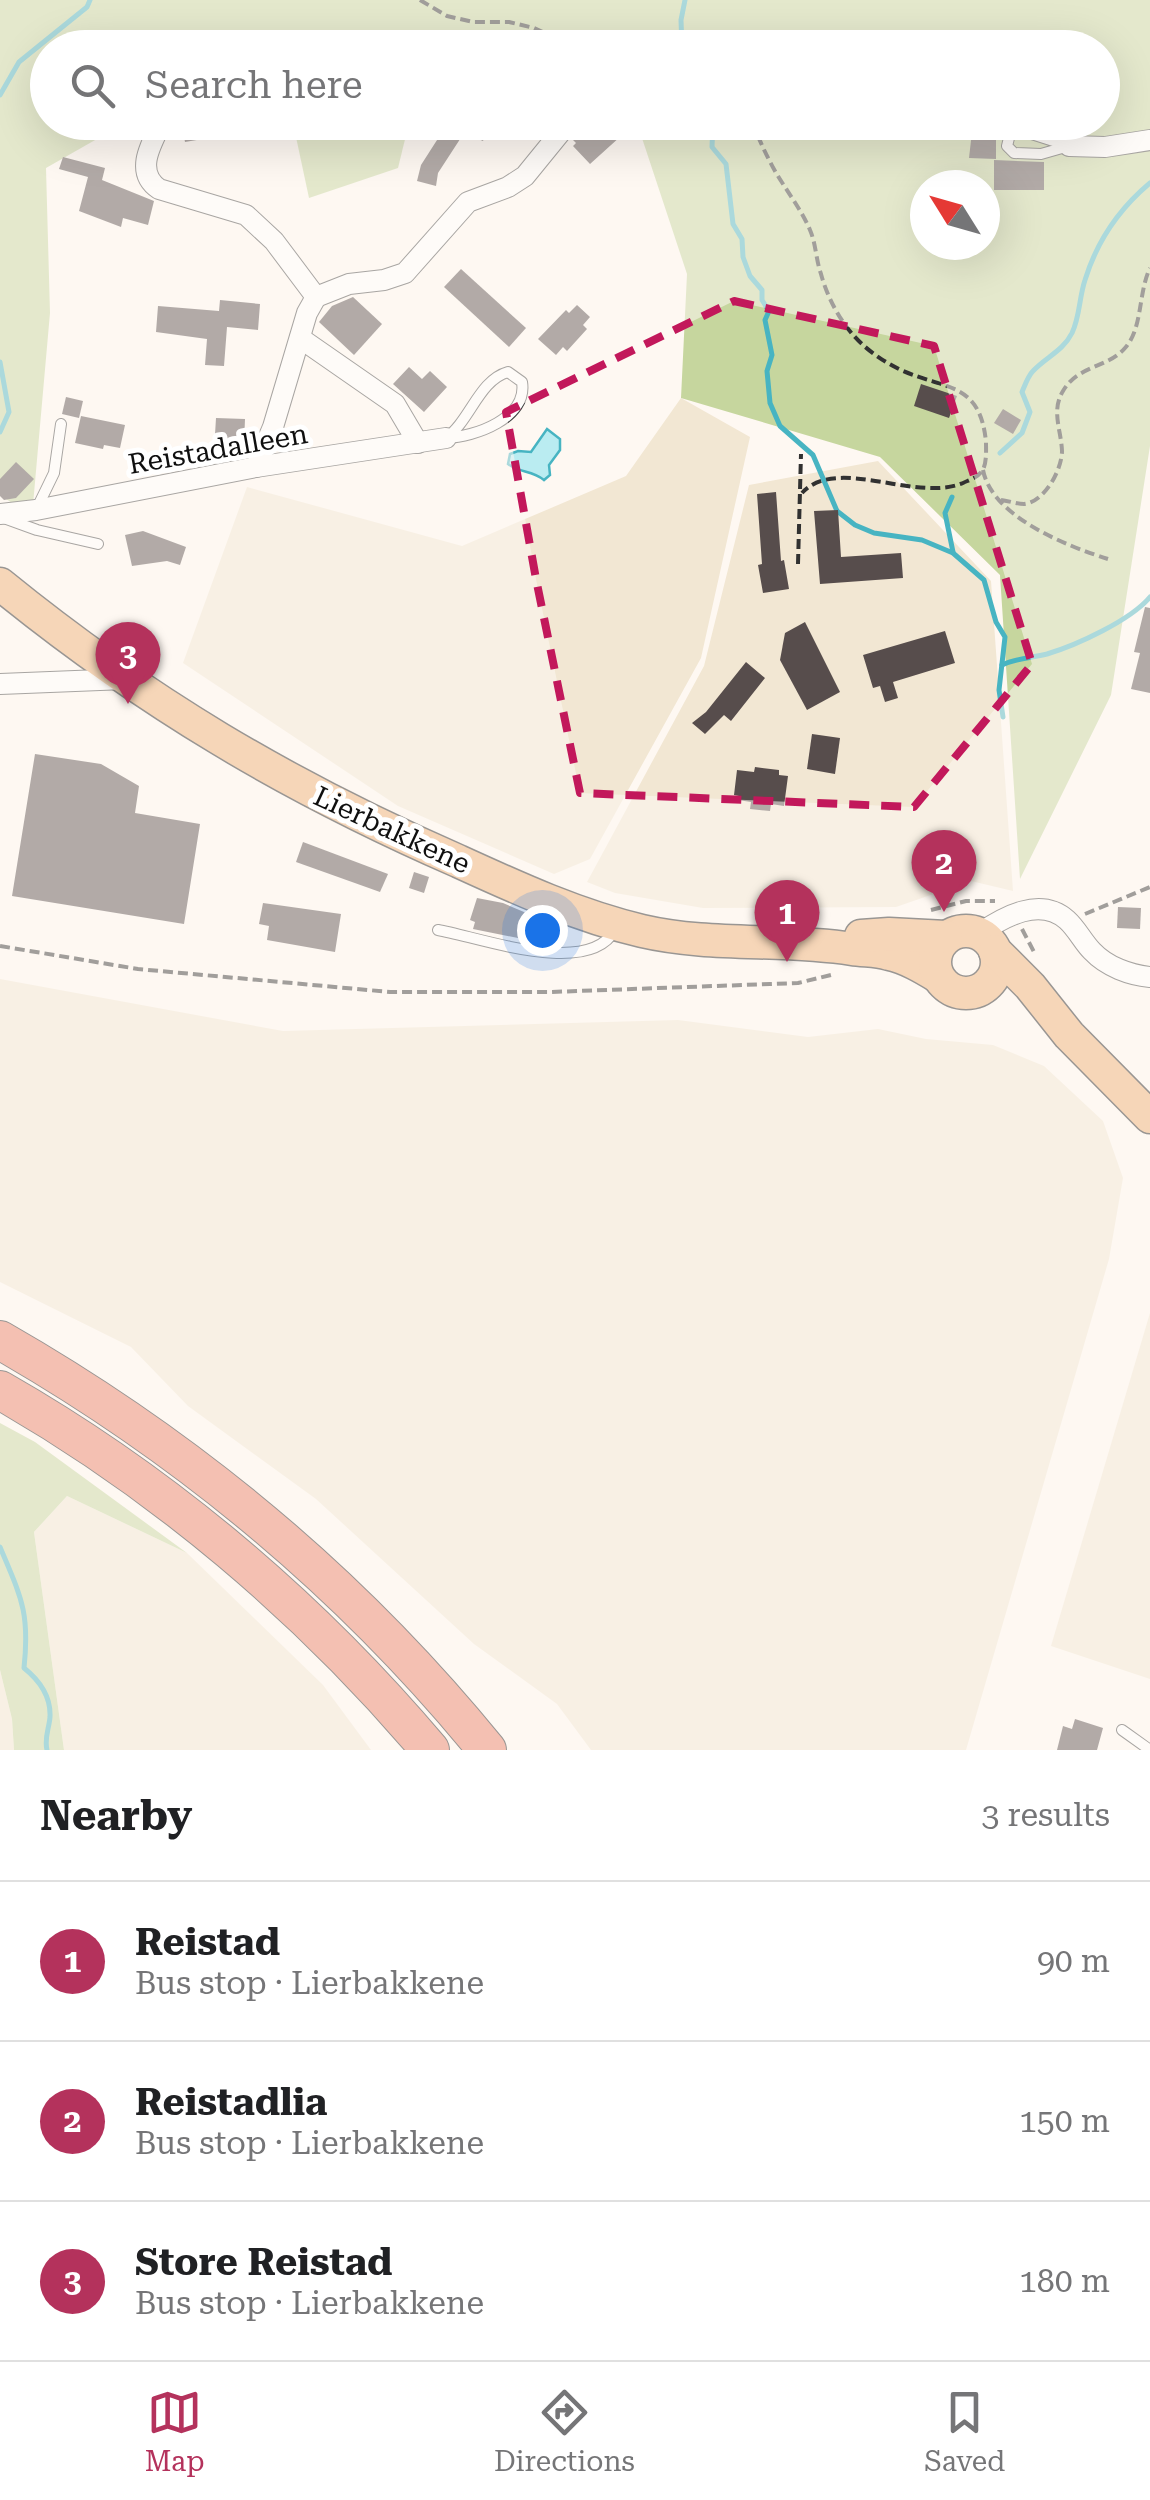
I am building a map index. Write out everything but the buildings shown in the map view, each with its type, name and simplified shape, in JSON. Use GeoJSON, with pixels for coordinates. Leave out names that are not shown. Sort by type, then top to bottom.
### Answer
{"type":"FeatureCollection","features":[{"type":"Feature","properties":{"kind":"highway"},"geometry":{"type":"LineString","coordinates":[[0,1340],[134,1422],[261,1520],[391,1641],[487,1750]]}},
{"type":"Feature","properties":{"kind":"highway"},"geometry":{"type":"LineString","coordinates":[[0,1390],[118,1465],[234,1554],[326,1637],[430,1750]]}},
{"type":"Feature","properties":{"kind":"main road","name":"Lierbakkene"},"geometry":{"type":"LineString","coordinates":[[0,584],[124,679],[218,741],[346,810],[512,886],[618,925],[839,958],[887,953],[938,976]]}},
{"type":"Feature","properties":{"kind":"main road"},"geometry":{"type":"LineString","coordinates":[[1068,1035],[1010,1001],[955,991],[938,976],[935,956],[946,937],[960,931],[988,942],[1030,986],[1068,1035],[1150,1117]]}},
{"type":"Feature","properties":{"kind":"main road","name":"Lierbakkene"},"geometry":{"type":"LineString","coordinates":[[839,958],[850,938],[889,934],[946,937]]}},
{"type":"Feature","properties":{"kind":"main road"},"geometry":{"type":"LineString","coordinates":[[974,992],[984,988],[994,974],[988,942]]}},
{"type":"Feature","properties":{"kind":"street"},"geometry":{"type":"LineString","coordinates":[[155,140],[145,168],[151,184],[246,215],[274,242],[316,296]]}},
{"type":"Feature","properties":{"kind":"street"},"geometry":{"type":"LineString","coordinates":[[256,467],[316,296],[349,284],[405,273],[468,202],[508,188],[525,176],[554,140]]}},
{"type":"Feature","properties":{"kind":"street"},"geometry":{"type":"LineString","coordinates":[[1069,146],[1105,147],[1150,140]]}},
{"type":"Feature","properties":{"kind":"street"},"geometry":{"type":"LineString","coordinates":[[300,338],[395,404],[418,444]]}},
{"type":"Feature","properties":{"kind":"street","name":"Reistadalleen"},"geometry":{"type":"LineString","coordinates":[[0,515],[256,467],[446,438]]}},
{"type":"Feature","properties":{"kind":"street"},"geometry":{"type":"LineString","coordinates":[[0,684],[124,679]]}},
{"type":"Feature","properties":{"kind":"street"},"geometry":{"type":"LineString","coordinates":[[988,942],[1010,913],[1054,912],[1111,965],[1150,978]]}},
{"type":"Feature","properties":{"kind":"lane"},"geometry":{"type":"LineString","coordinates":[[1007,140],[1010,150],[1020,154],[1040,154],[1069,146]]}},
{"type":"Feature","properties":{"kind":"lane"},"geometry":{"type":"LineString","coordinates":[[1050,140],[1069,146]]}},
{"type":"Feature","properties":{"kind":"lane","name":"Reistadalleen"},"geometry":{"type":"LineString","coordinates":[[508,372],[522,382],[522,400],[503,418],[481,432],[446,438],[458,430],[493,380],[508,372]]}},
{"type":"Feature","properties":{"kind":"lane"},"geometry":{"type":"LineString","coordinates":[[36,510],[54,473],[61,424]]}},
{"type":"Feature","properties":{"kind":"lane"},"geometry":{"type":"LineString","coordinates":[[0,515],[37,530],[98,544]]}},
{"type":"Feature","properties":{"kind":"lane"},"geometry":{"type":"LineString","coordinates":[[438,930],[502,946],[557,952],[578,951],[603,942],[611,938],[618,925]]}},
{"type":"Feature","properties":{"kind":"lane"},"geometry":{"type":"LineString","coordinates":[[1122,1730],[1150,1750]]}},
{"type":"Feature","properties":{"kind":"path"},"geometry":{"type":"LineString","coordinates":[[420,0],[447,16],[473,22],[509,22],[538,30]]}},
{"type":"Feature","properties":{"kind":"path"},"geometry":{"type":"LineString","coordinates":[[760,140],[810,230],[820,272],[838,315],[860,343],[902,371],[964,392],[984,423],[985,479],[1013,514],[1035,529],[1108,560]]}},
{"type":"Feature","properties":{"kind":"path"},"geometry":{"type":"LineString","coordinates":[[1002,500],[1032,502],[1058,472],[1062,453],[1056,421],[1058,402],[1066,386],[1080,372],[1122,353],[1133,338],[1142,285],[1150,268]]}},
{"type":"Feature","properties":{"kind":"path"},"geometry":{"type":"LineString","coordinates":[[798,564],[801,454]]}},
{"type":"Feature","properties":{"kind":"path"},"geometry":{"type":"LineString","coordinates":[[802,493],[812,483],[825,479],[937,491],[975,478],[983,470]]}},
{"type":"Feature","properties":{"kind":"path"},"geometry":{"type":"LineString","coordinates":[[1071,924],[1083,915],[1150,887]]}},
{"type":"Feature","properties":{"kind":"path"},"geometry":{"type":"LineString","coordinates":[[922,912],[994,900],[1010,913]]}},
{"type":"Feature","properties":{"kind":"path"},"geometry":{"type":"LineString","coordinates":[[0,946],[154,971],[424,994],[808,981],[839,958]]}},
{"type":"Feature","properties":{"kind":"highlighted area"},"geometry":{"type":"Polygon","coordinates":[[[734,301],[934,346],[1032,664],[914,807],[580,793],[506,412],[734,301]]]}},
{"type":"Feature","properties":{"kind":"shaded area"},"geometry":{"type":"Polygon","coordinates":[[[681,398],[750,437],[701,658],[590,859],[554,874],[398,806],[183,663],[247,487],[462,546],[626,476],[681,398]]]}},
{"type":"Feature","properties":{"kind":"shaded area"},"geometry":{"type":"Polygon","coordinates":[[[878,461],[991,581],[1013,891],[971,881],[896,907],[703,908],[615,893],[587,882],[704,666],[749,485],[878,461]]]}},
{"type":"Feature","properties":{"kind":"shaded area"},"geometry":{"type":"Polygon","coordinates":[[[0,979],[283,1031],[678,1020],[808,1037],[878,1029],[926,1039],[993,1045],[1044,1066],[1103,1121],[1123,1178],[1109,1259],[966,1750],[591,1750],[557,1704],[474,1644],[316,1499],[188,1406],[131,1347],[0,1282],[0,979]]]}},
{"type":"Feature","properties":{"kind":"shaded area"},"geometry":{"type":"Polygon","coordinates":[[[1150,1313],[1150,1679],[1051,1646],[1150,1313]]]}},
{"type":"Feature","properties":{"kind":"shaded area"},"geometry":{"type":"Polygon","coordinates":[[[67,1496],[187,1553],[323,1685],[371,1750],[64,1750],[34,1532],[67,1496]]]}},
{"type":"Feature","properties":{"kind":"shaded area"},"geometry":{"type":"Polygon","coordinates":[[[0,1670],[12,1719],[14,1750],[0,1750],[0,1670]]]}},
{"type":"Feature","properties":{"kind":"green space"},"geometry":{"type":"Polygon","coordinates":[[[0,0],[1150,0],[1150,446],[1111,695],[1020,879],[1000,575],[880,457],[681,398],[687,274],[643,140],[1120,140],[1120,30],[30,30],[30,140],[95,140],[46,168],[50,313],[32,516],[0,495],[0,0]]]}},
{"type":"Feature","properties":{"kind":"green space"},"geometry":{"type":"Polygon","coordinates":[[[297,140],[405,140],[398,168],[309,198],[297,140]]]}},
{"type":"Feature","properties":{"kind":"green space"},"geometry":{"type":"Polygon","coordinates":[[[0,1423],[35,1442],[187,1553],[67,1496],[34,1532],[64,1750],[14,1750],[12,1719],[0,1670],[0,1423]]]}},
{"type":"Feature","properties":{"kind":"water"},"geometry":{"type":"Polygon","coordinates":[[[547,429],[560,439],[560,450],[549,465],[550,475],[544,480],[508,464],[510,454],[531,452],[547,429]]]}},
{"type":"Feature","properties":{"kind":"waterway"},"geometry":{"type":"LineString","coordinates":[[59,30],[90,0]]}},
{"type":"Feature","properties":{"kind":"waterway"},"geometry":{"type":"LineString","coordinates":[[681,30],[685,0]]}},
{"type":"Feature","properties":{"kind":"waterway"},"geometry":{"type":"LineString","coordinates":[[0,95],[19,62],[30,53]]}},
{"type":"Feature","properties":{"kind":"waterway"},"geometry":{"type":"LineString","coordinates":[[712,140],[712,147],[726,164],[733,224],[742,239],[743,257],[769,311],[765,320],[772,355],[767,371],[770,403],[780,426],[813,455],[837,511],[855,525],[874,533],[922,540],[953,553],[984,580],[996,622],[1005,637],[999,690],[1003,717]]}},
{"type":"Feature","properties":{"kind":"waterway"},"geometry":{"type":"LineString","coordinates":[[1000,453],[1022,433],[1030,412],[1022,392],[1030,375],[1072,333],[1085,280],[1103,239],[1128,204],[1150,183]]}},
{"type":"Feature","properties":{"kind":"waterway"},"geometry":{"type":"LineString","coordinates":[[0,362],[9,412],[0,432]]}},
{"type":"Feature","properties":{"kind":"waterway"},"geometry":{"type":"LineString","coordinates":[[952,497],[945,513],[953,552]]}},
{"type":"Feature","properties":{"kind":"waterway"},"geometry":{"type":"LineString","coordinates":[[1002,665],[1088,638],[1117,623],[1150,597]]}},
{"type":"Feature","properties":{"kind":"waterway"},"geometry":{"type":"LineString","coordinates":[[0,1547],[22,1605],[26,1632],[24,1668],[39,1684],[48,1703],[47,1750]]}},
{"type":"Feature","properties":{"kind":"place","name":"Store Reistad"},"geometry":{"type":"Point","coordinates":[128,704]}},
{"type":"Feature","properties":{"kind":"place","name":"Reistadlia"},"geometry":{"type":"Point","coordinates":[944,912]}},
{"type":"Feature","properties":{"kind":"place","name":"Reistad"},"geometry":{"type":"Point","coordinates":[787,962]}}]}
